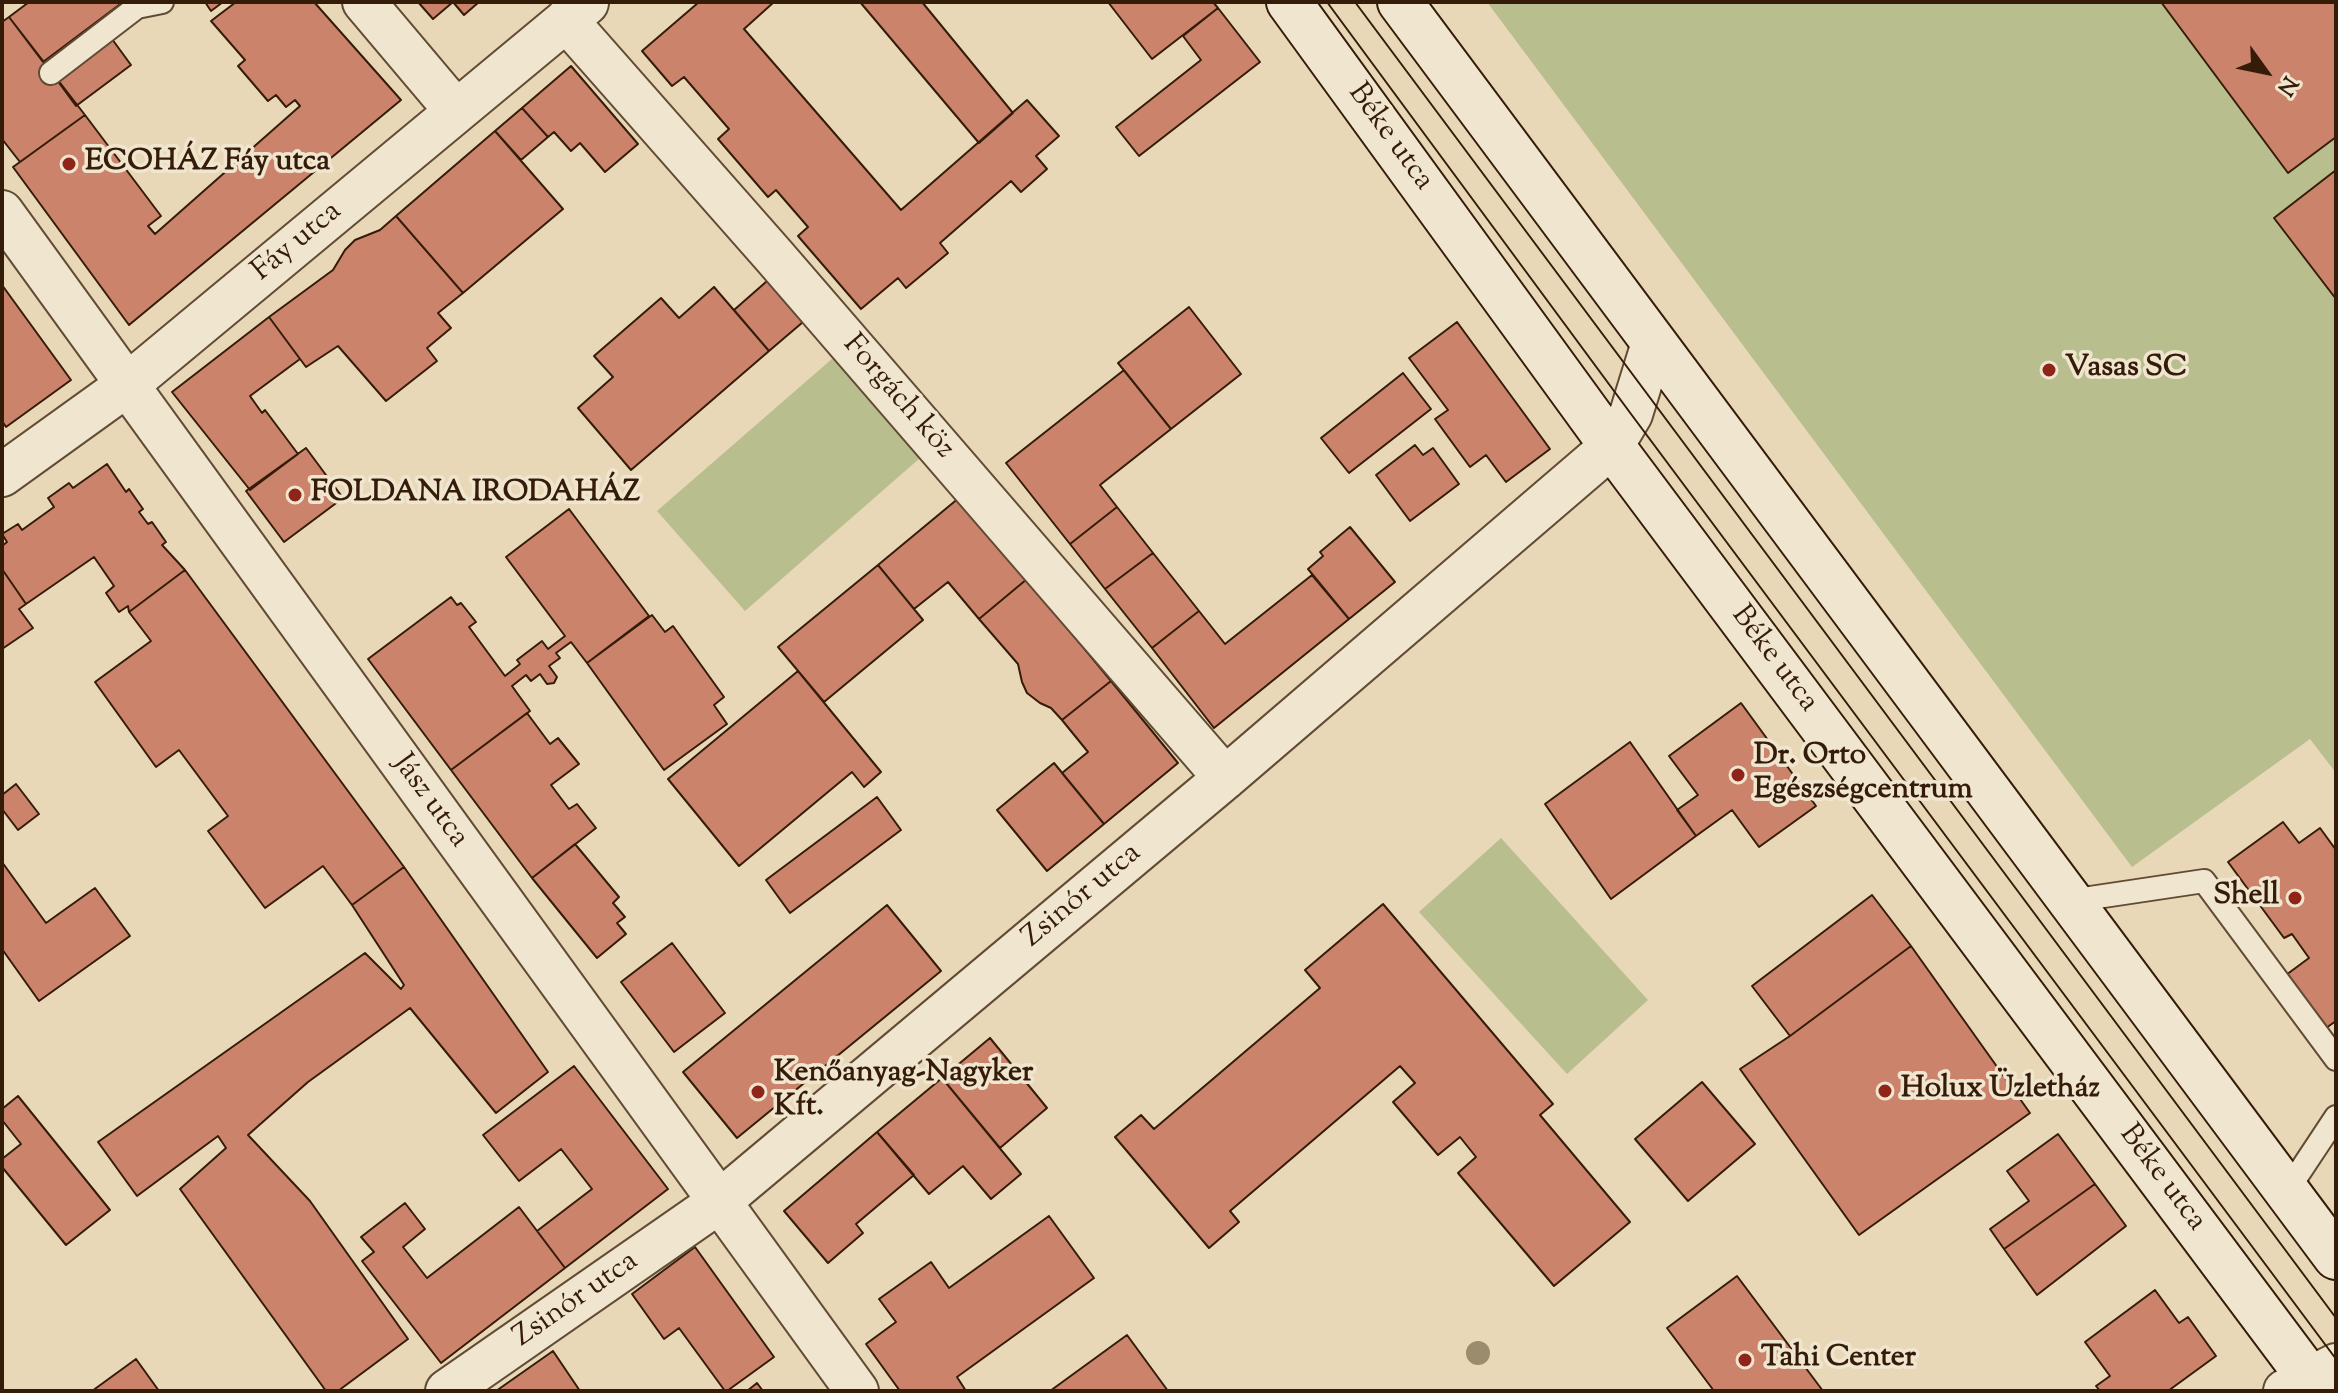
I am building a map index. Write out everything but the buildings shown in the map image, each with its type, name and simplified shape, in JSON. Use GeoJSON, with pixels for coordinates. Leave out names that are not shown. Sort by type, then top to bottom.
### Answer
{"type":"FeatureCollection","features":[{"type":"Feature","properties":{"kind":"main road","name":"Béke utca"},"geometry":{"type":"LineString","coordinates":[[1289,2],[1612,446],[2312,1381]]}},
{"type":"Feature","properties":{"kind":"main road"},"geometry":{"type":"LineString","coordinates":[[1400,2],[2336,1257]]}},
{"type":"Feature","properties":{"kind":"street"},"geometry":{"type":"LineString","coordinates":[[364,2],[456,111]]}},
{"type":"Feature","properties":{"kind":"street","name":"Fáy utca"},"geometry":{"type":"LineString","coordinates":[[2,475],[127,385],[577,11]]}},
{"type":"Feature","properties":{"kind":"street","name":"Forgách köz"},"geometry":{"type":"LineString","coordinates":[[577,11],[774,256],[1225,778]]}},
{"type":"Feature","properties":{"kind":"street","name":"Jász utca"},"geometry":{"type":"LineString","coordinates":[[2,212],[857,1391]]}},
{"type":"Feature","properties":{"kind":"street","name":"Zsinór utca"},"geometry":{"type":"LineString","coordinates":[[447,1391],[719,1202],[1225,778],[1612,446],[1631,414],[1653,343]]}},
{"type":"Feature","properties":{"kind":"lane"},"geometry":{"type":"LineString","coordinates":[[51,73],[137,7],[162,2]]}},
{"type":"Feature","properties":{"kind":"lane"},"geometry":{"type":"LineString","coordinates":[[2070,901],[2204,881],[2336,1059]]}},
{"type":"Feature","properties":{"kind":"lane"},"geometry":{"type":"LineString","coordinates":[[2287,1191],[2336,1117]]}},
{"type":"Feature","properties":{"kind":"green space","name":"Vasas SC"},"geometry":{"type":"Polygon","coordinates":[[[1487,2],[2336,2],[2336,773],[2310,739],[2132,867],[1487,2]]]}},
{"type":"Feature","properties":{"kind":"green space"},"geometry":{"type":"Polygon","coordinates":[[[833,358],[920,458],[745,611],[657,511],[833,358]]]}},
{"type":"Feature","properties":{"kind":"green space"},"geometry":{"type":"Polygon","coordinates":[[[1501,838],[1648,1000],[1567,1074],[1419,912],[1501,838]]]}},
{"type":"Feature","properties":{"kind":"tram line"},"geometry":{"type":"LineString","coordinates":[[1327,2],[2336,1359]]}},
{"type":"Feature","properties":{"kind":"tram line"},"geometry":{"type":"LineString","coordinates":[[1355,2],[2336,1318]]}},
{"type":"Feature","properties":{"kind":"place","name":"ECOHÁZ Fáy utca"},"geometry":{"type":"Point","coordinates":[69,164]}},
{"type":"Feature","properties":{"kind":"place","name":"Vasas SC"},"geometry":{"type":"Point","coordinates":[2049,370]}},
{"type":"Feature","properties":{"kind":"place","name":"FOLDANA IRODAHÁZ"},"geometry":{"type":"Point","coordinates":[295,495]}},
{"type":"Feature","properties":{"kind":"place","name":"Dr. Orto Egészségcentrum"},"geometry":{"type":"Point","coordinates":[1738,775]}},
{"type":"Feature","properties":{"kind":"place","name":"Shell"},"geometry":{"type":"Point","coordinates":[2295,898]}},
{"type":"Feature","properties":{"kind":"place","name":"Holux Üzletház"},"geometry":{"type":"Point","coordinates":[1885,1091]}},
{"type":"Feature","properties":{"kind":"place","name":"Kenőanyag-Nagyker Kft."},"geometry":{"type":"Point","coordinates":[758,1092]}},
{"type":"Feature","properties":{"kind":"place","name":"Tahi Center"},"geometry":{"type":"Point","coordinates":[1745,1360]}}]}
